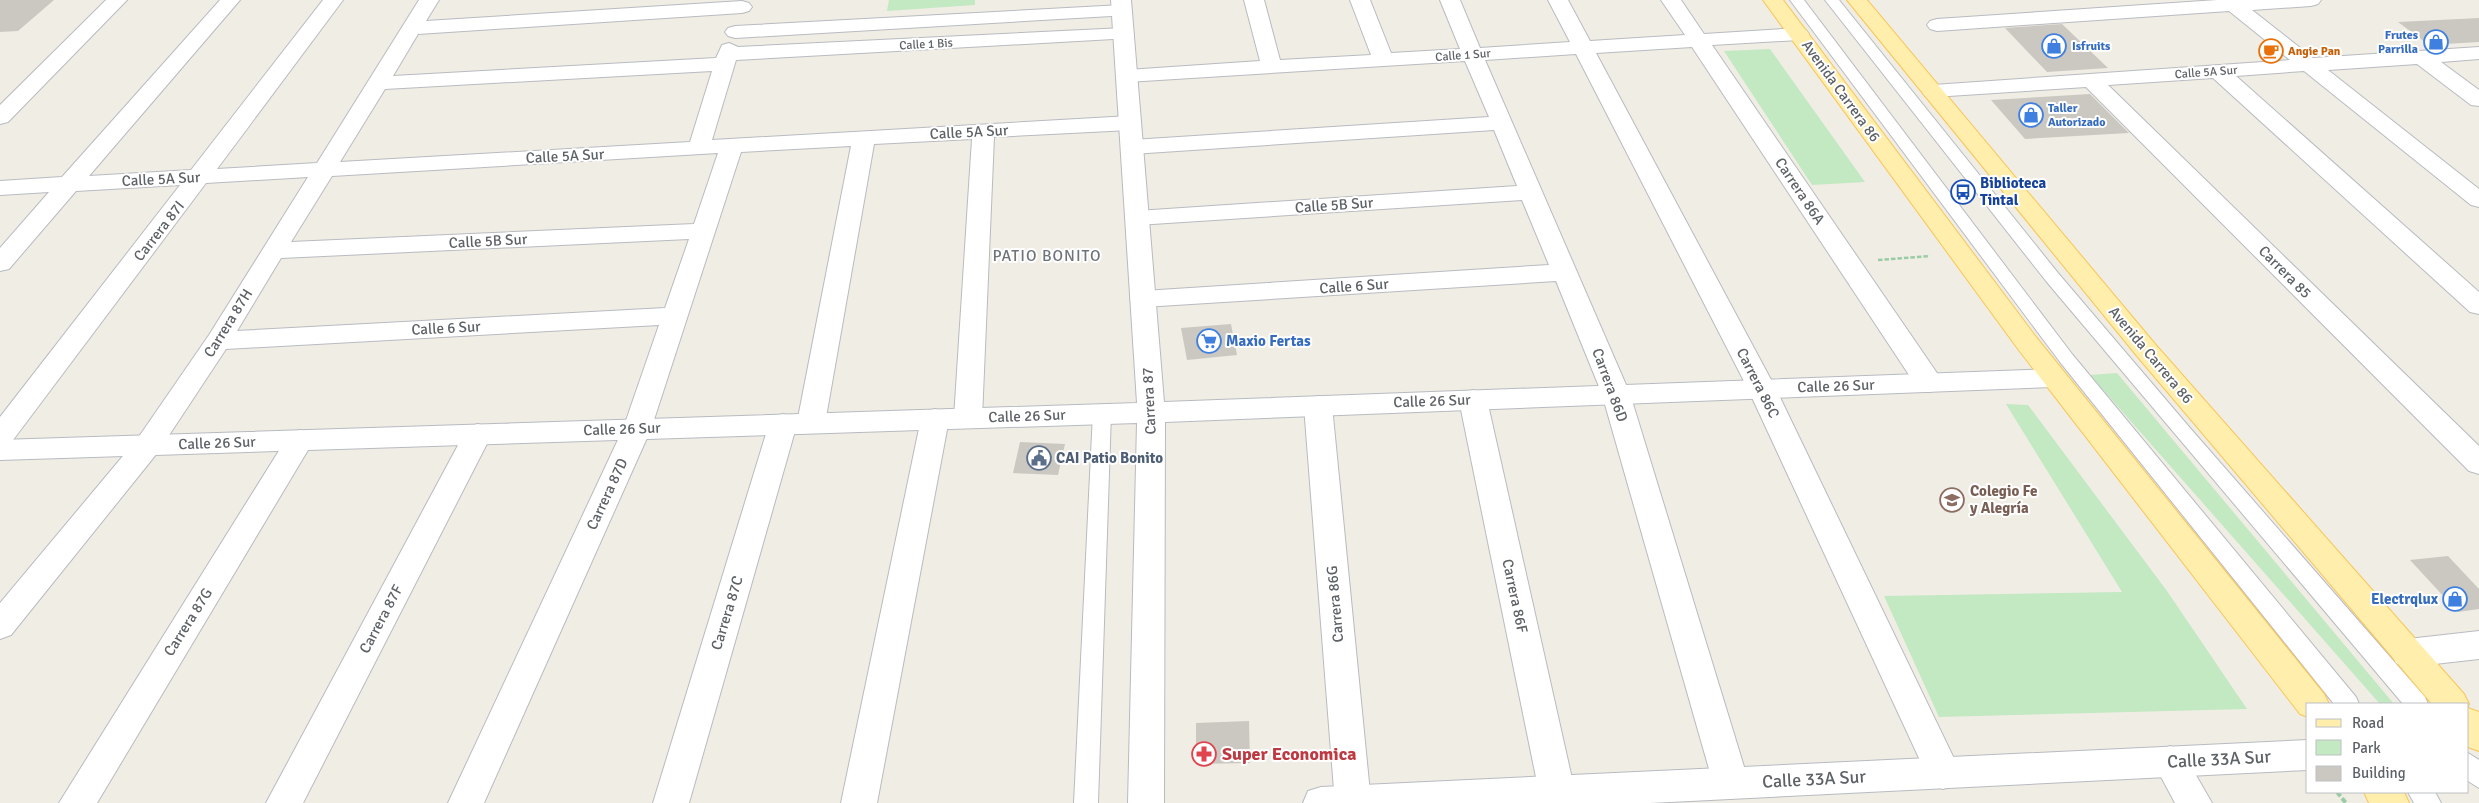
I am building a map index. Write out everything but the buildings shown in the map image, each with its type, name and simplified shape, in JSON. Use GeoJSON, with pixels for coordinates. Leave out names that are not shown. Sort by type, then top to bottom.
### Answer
{"type":"FeatureCollection","features":[{"type":"Feature","properties":{"kind":"main road","name":"Avenida Carrera 86"},"geometry":{"type":"LineString","coordinates":[[1773,0],[2053,378],[2311,703]]}},
{"type":"Feature","properties":{"kind":"main road","name":"Avenida Carrera 86"},"geometry":{"type":"LineString","coordinates":[[1857,0],[2146,350],[2451,703]]}},
{"type":"Feature","properties":{"kind":"main road"},"geometry":{"type":"LineString","coordinates":[[2469,723],[2479,736]]}},
{"type":"Feature","properties":{"kind":"main road"},"geometry":{"type":"LineString","coordinates":[[2383,793],[2391,803]]}},
{"type":"Feature","properties":{"kind":"street"},"geometry":{"type":"LineString","coordinates":[[0,117],[117,0]]}},
{"type":"Feature","properties":{"kind":"street"},"geometry":{"type":"LineString","coordinates":[[0,263],[230,0]]}},
{"type":"Feature","properties":{"kind":"street","name":"Carrera 87I"},"geometry":{"type":"LineString","coordinates":[[0,436],[200,177],[333,0]]}},
{"type":"Feature","properties":{"kind":"street","name":"Carrera 87H"},"geometry":{"type":"LineString","coordinates":[[0,626],[148,445],[218,341],[429,0]]}},
{"type":"Feature","properties":{"kind":"street"},"geometry":{"type":"LineString","coordinates":[[1254,0],[1272,67]]}},
{"type":"Feature","properties":{"kind":"street"},"geometry":{"type":"LineString","coordinates":[[1360,0],[1383,60]]}},
{"type":"Feature","properties":{"kind":"street","name":"Carrera 86D"},"geometry":{"type":"LineString","coordinates":[[1450,0],[1616,394],[1731,783]]}},
{"type":"Feature","properties":{"kind":"street","name":"Carrera 86C"},"geometry":{"type":"LineString","coordinates":[[1558,0],[1762,389],[1943,772]]}},
{"type":"Feature","properties":{"kind":"street","name":"Carrera 86A"},"geometry":{"type":"LineString","coordinates":[[1671,0],[1929,383]]}},
{"type":"Feature","properties":{"kind":"street"},"geometry":{"type":"LineString","coordinates":[[1937,24],[2230,3],[2311,0]]}},
{"type":"Feature","properties":{"kind":"street"},"geometry":{"type":"LineString","coordinates":[[2230,3],[2479,200]]}},
{"type":"Feature","properties":{"kind":"street"},"geometry":{"type":"LineString","coordinates":[[412,28],[743,4],[699,148]]}},
{"type":"Feature","properties":{"kind":"street","name":"Calle 1 Bis"},"geometry":{"type":"LineString","coordinates":[[735,32],[975,10],[1122,5]]}},
{"type":"Feature","properties":{"kind":"street","name":"Carrera 87"},"geometry":{"type":"LineString","coordinates":[[1122,5],[1151,412],[1146,803]]}},
{"type":"Feature","properties":{"kind":"street","name":"Calle 1 Bis"},"geometry":{"type":"LineString","coordinates":[[377,83],[1124,34]]}},
{"type":"Feature","properties":{"kind":"street","name":"Calle 1 Sur"},"geometry":{"type":"LineString","coordinates":[[1127,76],[1799,34]]}},
{"type":"Feature","properties":{"kind":"street","name":"Calle 5A Sur"},"geometry":{"type":"LineString","coordinates":[[1933,91],[2479,53]]}},
{"type":"Feature","properties":{"kind":"street"},"geometry":{"type":"LineString","coordinates":[[2421,57],[2479,100]]}},
{"type":"Feature","properties":{"kind":"street"},"geometry":{"type":"LineString","coordinates":[[2218,72],[2479,306]]}},
{"type":"Feature","properties":{"kind":"street","name":"Carrera 85"},"geometry":{"type":"LineString","coordinates":[[2091,80],[2479,463]]}},
{"type":"Feature","properties":{"kind":"street","name":"Calle 5A Sur"},"geometry":{"type":"LineString","coordinates":[[0,188],[983,132],[1131,135],[1502,123]]}},
{"type":"Feature","properties":{"kind":"street"},"geometry":{"type":"LineString","coordinates":[[968,418],[983,132]]}},
{"type":"Feature","properties":{"kind":"street","name":"Carrera 87C"},"geometry":{"type":"LineString","coordinates":[[671,803],[797,424],[864,138]]}},
{"type":"Feature","properties":{"kind":"street","name":"Carrera 87D"},"geometry":{"type":"LineString","coordinates":[[466,803],[637,429],[732,146]]}},
{"type":"Feature","properties":{"kind":"street","name":"Calle 5B Sur"},"geometry":{"type":"LineString","coordinates":[[1137,218],[1532,192]]}},
{"type":"Feature","properties":{"kind":"street","name":"Calle 5B Sur"},"geometry":{"type":"LineString","coordinates":[[273,251],[703,231]]}},
{"type":"Feature","properties":{"kind":"street","name":"Calle 6 Sur"},"geometry":{"type":"LineString","coordinates":[[1143,299],[1565,272]]}},
{"type":"Feature","properties":{"kind":"street","name":"Calle 6 Sur"},"geometry":{"type":"LineString","coordinates":[[218,341],[675,316]]}},
{"type":"Feature","properties":{"kind":"street","name":"Calle 26 Sur"},"geometry":{"type":"LineString","coordinates":[[0,450],[1151,412],[2053,378]]}},
{"type":"Feature","properties":{"kind":"street","name":"Carrera 86F"},"geometry":{"type":"LineString","coordinates":[[1473,400],[1557,792]]}},
{"type":"Feature","properties":{"kind":"street","name":"Carrera 86G"},"geometry":{"type":"LineString","coordinates":[[1318,406],[1342,802]]}},
{"type":"Feature","properties":{"kind":"street"},"geometry":{"type":"LineString","coordinates":[[859,803],[935,419]]}},
{"type":"Feature","properties":{"kind":"street","name":"Carrera 87F"},"geometry":{"type":"LineString","coordinates":[[284,803],[478,434]]}},
{"type":"Feature","properties":{"kind":"street","name":"Carrera 87G"},"geometry":{"type":"LineString","coordinates":[[77,803],[300,440]]}},
{"type":"Feature","properties":{"kind":"street"},"geometry":{"type":"LineString","coordinates":[[2408,653],[2479,645]]}},
{"type":"Feature","properties":{"kind":"street","name":"Calle 33A Sur"},"geometry":{"type":"LineString","coordinates":[[1342,802],[1557,792],[1602,796],[1731,783],[2306,755]]}},
{"type":"Feature","properties":{"kind":"street"},"geometry":{"type":"LineString","coordinates":[[2170,762],[2194,803]]}},
{"type":"Feature","properties":{"kind":"lane"},"geometry":{"type":"LineString","coordinates":[[1797,0],[2066,358],[2347,703]]}},
{"type":"Feature","properties":{"kind":"lane"},"geometry":{"type":"LineString","coordinates":[[1832,0],[2052,277],[2189,441],[2416,703]]}},
{"type":"Feature","properties":{"kind":"lane"},"geometry":{"type":"LineString","coordinates":[[1086,803],[1102,413]]}},
{"type":"Feature","properties":{"kind":"lane"},"geometry":{"type":"LineString","coordinates":[[2469,765],[2479,777]]}},
{"type":"Feature","properties":{"kind":"lane"},"geometry":{"type":"LineString","coordinates":[[2421,793],[2430,803]]}},
{"type":"Feature","properties":{"kind":"path"},"geometry":{"type":"LineString","coordinates":[[1847,261],[1930,256]]}},
{"type":"Feature","properties":{"kind":"green space"},"geometry":{"type":"Polygon","coordinates":[[[889,0],[975,0],[975,5],[887,11],[889,0]]]}},
{"type":"Feature","properties":{"kind":"green space"},"geometry":{"type":"Polygon","coordinates":[[[1770,49],[1865,182],[1812,185],[1724,51],[1770,49]]]}},
{"type":"Feature","properties":{"kind":"green space"},"geometry":{"type":"Polygon","coordinates":[[[2117,373],[2393,703],[2379,703],[2090,375],[2117,373]]]}},
{"type":"Feature","properties":{"kind":"green space"},"geometry":{"type":"Polygon","coordinates":[[[2006,404],[2028,405],[2167,591],[2247,709],[1939,717],[1884,596],[2122,592],[2006,404]]]}},
{"type":"Feature","properties":{"kind":"place","name":"Frutes Parrilla"},"geometry":{"type":"Point","coordinates":[2436,42]}},
{"type":"Feature","properties":{"kind":"place","name":"Isfruits"},"geometry":{"type":"Point","coordinates":[2054,46]}},
{"type":"Feature","properties":{"kind":"place","name":"Angie Pan"},"geometry":{"type":"Point","coordinates":[2271,51]}},
{"type":"Feature","properties":{"kind":"place","name":"Taller Autorizado"},"geometry":{"type":"Point","coordinates":[2031,115]}},
{"type":"Feature","properties":{"kind":"place","name":"Biblioteca Tintal"},"geometry":{"type":"Point","coordinates":[1963,192]}},
{"type":"Feature","properties":{"kind":"place","name":"Maxio Fertas"},"geometry":{"type":"Point","coordinates":[1209,341]}},
{"type":"Feature","properties":{"kind":"place","name":"CAI Patio Bonito"},"geometry":{"type":"Point","coordinates":[1039,458]}},
{"type":"Feature","properties":{"kind":"place","name":"Colegio Fe y Alegría"},"geometry":{"type":"Point","coordinates":[1952,500]}},
{"type":"Feature","properties":{"kind":"place","name":"Electrqlux"},"geometry":{"type":"Point","coordinates":[2455,599]}},
{"type":"Feature","properties":{"kind":"place","name":"Super Economica"},"geometry":{"type":"Point","coordinates":[1204,754]}},
{"type":"Feature","properties":{"kind":"district","name":"PATIO BONITO"},"geometry":{"type":"Point","coordinates":[1047,255]}}]}
